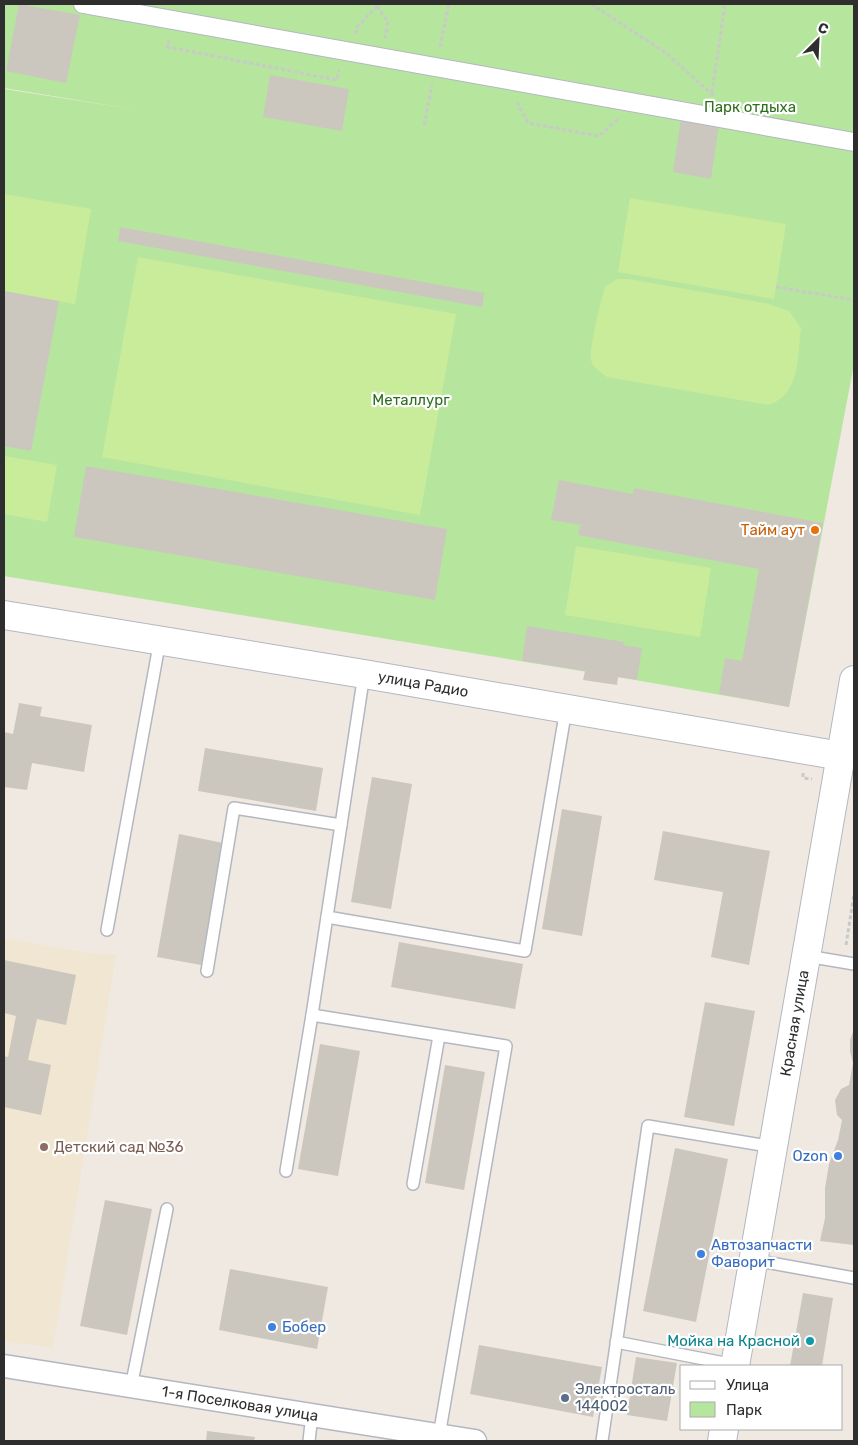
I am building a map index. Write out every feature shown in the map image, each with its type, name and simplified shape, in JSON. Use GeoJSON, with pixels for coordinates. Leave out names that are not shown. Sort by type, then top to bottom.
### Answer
{"type":"FeatureCollection","features":[{"type":"Feature","properties":{"kind":"main road","name":"улица Радио"},"geometry":{"type":"LineString","coordinates":[[4,615],[364,674],[848,758]]}},
{"type":"Feature","properties":{"kind":"main road","name":"Красная улица"},"geometry":{"type":"LineString","coordinates":[[735,1365],[807,956],[848,758],[854,680]]}},
{"type":"Feature","properties":{"kind":"street"},"geometry":{"type":"LineString","coordinates":[[83,4],[854,142]]}},
{"type":"Feature","properties":{"kind":"street","name":"1-я Поселковая улица"},"geometry":{"type":"LineString","coordinates":[[4,1366],[475,1441]]}},
{"type":"Feature","properties":{"kind":"lane"},"geometry":{"type":"LineString","coordinates":[[107,930],[160,640]]}},
{"type":"Feature","properties":{"kind":"lane"},"geometry":{"type":"LineString","coordinates":[[286,1171],[364,674]]}},
{"type":"Feature","properties":{"kind":"lane"},"geometry":{"type":"LineString","coordinates":[[327,917],[525,951],[566,709]]}},
{"type":"Feature","properties":{"kind":"lane"},"geometry":{"type":"LineString","coordinates":[[207,971],[234,808],[341,825]]}},
{"type":"Feature","properties":{"kind":"lane"},"geometry":{"type":"LineString","coordinates":[[807,956],[849,963]]}},
{"type":"Feature","properties":{"kind":"lane"},"geometry":{"type":"LineString","coordinates":[[312,1015],[506,1046],[439,1436]]}},
{"type":"Feature","properties":{"kind":"lane"},"geometry":{"type":"LineString","coordinates":[[413,1184],[438,1036]]}},
{"type":"Feature","properties":{"kind":"lane"},"geometry":{"type":"LineString","coordinates":[[602,1441],[648,1126],[774,1147]]}},
{"type":"Feature","properties":{"kind":"lane"},"geometry":{"type":"LineString","coordinates":[[132,1387],[167,1209]]}},
{"type":"Feature","properties":{"kind":"lane"},"geometry":{"type":"LineString","coordinates":[[754,1260],[854,1278]]}},
{"type":"Feature","properties":{"kind":"lane"},"geometry":{"type":"LineString","coordinates":[[616,1342],[735,1365]]}},
{"type":"Feature","properties":{"kind":"lane"},"geometry":{"type":"LineString","coordinates":[[309,1441],[312,1415]]}},
{"type":"Feature","properties":{"kind":"path"},"geometry":{"type":"LineString","coordinates":[[592,4],[666,53],[744,122]]}},
{"type":"Feature","properties":{"kind":"path"},"geometry":{"type":"LineString","coordinates":[[712,94],[725,4]]}},
{"type":"Feature","properties":{"kind":"path"},"geometry":{"type":"LineString","coordinates":[[172,19],[167,47],[337,80],[357,27],[378,5],[388,22],[382,57]]}},
{"type":"Feature","properties":{"kind":"path"},"geometry":{"type":"LineString","coordinates":[[505,79],[528,123],[599,136],[636,103]]}},
{"type":"Feature","properties":{"kind":"path"},"geometry":{"type":"LineString","coordinates":[[776,287],[854,300]]}},
{"type":"Feature","properties":{"kind":"path"},"geometry":{"type":"LineString","coordinates":[[849,963],[854,894]]}},
{"type":"Feature","properties":{"kind":"shaded area","name":"Детский сад №36"},"geometry":{"type":"Polygon","coordinates":[[[4,938],[95,954],[116,954],[53,1348],[4,1341],[4,938]]]}},
{"type":"Feature","properties":{"kind":"green space","name":"Металлург"},"geometry":{"type":"Polygon","coordinates":[[[4,4],[854,4],[854,364],[789,707],[4,576],[4,89],[138,110],[4,88],[4,4]]]}},
{"type":"Feature","properties":{"kind":"green space"},"geometry":{"type":"Polygon","coordinates":[[[4,194],[91,209],[75,304],[4,291],[4,194]]]}},
{"type":"Feature","properties":{"kind":"green space"},"geometry":{"type":"Polygon","coordinates":[[[630,198],[786,224],[774,299],[618,272],[630,198]]]}},
{"type":"Feature","properties":{"kind":"green space"},"geometry":{"type":"Polygon","coordinates":[[[138,257],[456,314],[420,515],[102,457],[138,257]]]}},
{"type":"Feature","properties":{"kind":"green space"},"geometry":{"type":"Polygon","coordinates":[[[617,279],[629,279],[769,304],[789,311],[801,328],[796,373],[787,392],[769,405],[607,377],[594,365],[591,360],[591,354],[605,287],[617,279]]]}},
{"type":"Feature","properties":{"kind":"green space"},"geometry":{"type":"Polygon","coordinates":[[[4,456],[57,465],[47,522],[4,514],[4,456]]]}},
{"type":"Feature","properties":{"kind":"green space"},"geometry":{"type":"Polygon","coordinates":[[[576,546],[711,568],[700,637],[565,615],[576,546]]]}},
{"type":"Feature","properties":{"kind":"building"},"geometry":{"type":"Polygon","coordinates":[[[19,4],[80,15],[66,83],[6,71],[19,4]]]}},
{"type":"Feature","properties":{"kind":"building"},"geometry":{"type":"Polygon","coordinates":[[[270,75],[349,89],[342,131],[263,117],[270,75]]]}},
{"type":"Feature","properties":{"kind":"building"},"geometry":{"type":"Polygon","coordinates":[[[681,118],[719,124],[711,179],[673,172],[681,118]]]}},
{"type":"Feature","properties":{"kind":"building"},"geometry":{"type":"Polygon","coordinates":[[[120,227],[484,293],[482,307],[118,241],[120,227]]]}},
{"type":"Feature","properties":{"kind":"building"},"geometry":{"type":"Polygon","coordinates":[[[4,291],[59,301],[31,451],[4,446],[4,291]]]}},
{"type":"Feature","properties":{"kind":"building"},"geometry":{"type":"Polygon","coordinates":[[[86,466],[447,529],[435,600],[74,537],[86,466]]]}},
{"type":"Feature","properties":{"kind":"building"},"geometry":{"type":"Polygon","coordinates":[[[559,480],[633,494],[634,488],[823,523],[789,707],[719,694],[725,658],[742,661],[759,569],[578,535],[580,525],[551,520],[559,480]]]}},
{"type":"Feature","properties":{"kind":"building"},"geometry":{"type":"Polygon","coordinates":[[[527,626],[624,642],[623,645],[642,648],[637,680],[618,677],[617,685],[583,680],[585,671],[522,661],[527,626]]]}},
{"type":"Feature","properties":{"kind":"building"},"geometry":{"type":"Polygon","coordinates":[[[19,703],[42,707],[40,716],[92,725],[84,772],[32,763],[27,790],[4,787],[4,732],[13,734],[19,703]]]}},
{"type":"Feature","properties":{"kind":"building"},"geometry":{"type":"Polygon","coordinates":[[[205,748],[323,768],[316,811],[198,791],[205,748]]]}},
{"type":"Feature","properties":{"kind":"building"},"geometry":{"type":"Polygon","coordinates":[[[372,777],[412,784],[391,909],[351,902],[372,777]]]}},
{"type":"Feature","properties":{"kind":"building"},"geometry":{"type":"Polygon","coordinates":[[[562,809],[602,816],[582,936],[542,929],[562,809]]]}},
{"type":"Feature","properties":{"kind":"building"},"geometry":{"type":"Polygon","coordinates":[[[663,831],[770,851],[749,965],[711,957],[723,892],[654,880],[663,831]]]}},
{"type":"Feature","properties":{"kind":"building"},"geometry":{"type":"Polygon","coordinates":[[[179,834],[223,843],[201,965],[157,957],[179,834]]]}},
{"type":"Feature","properties":{"kind":"building"},"geometry":{"type":"Polygon","coordinates":[[[399,942],[523,964],[515,1009],[391,987],[399,942]]]}},
{"type":"Feature","properties":{"kind":"building"},"geometry":{"type":"Polygon","coordinates":[[[4,960],[76,975],[66,1025],[37,1019],[28,1060],[51,1065],[41,1115],[4,1107],[4,1056],[8,1057],[16,1016],[4,1013],[4,960]]]}},
{"type":"Feature","properties":{"kind":"building"},"geometry":{"type":"Polygon","coordinates":[[[705,1002],[755,1011],[734,1126],[684,1117],[705,1002]]]}},
{"type":"Feature","properties":{"kind":"building"},"geometry":{"type":"Polygon","coordinates":[[[854,1029],[854,1245],[820,1241],[825,1218],[825,1188],[829,1164],[838,1140],[842,1120],[837,1115],[835,1100],[841,1089],[849,1085],[853,1063],[850,1040],[854,1029]]]}},
{"type":"Feature","properties":{"kind":"building"},"geometry":{"type":"Polygon","coordinates":[[[320,1044],[360,1051],[338,1176],[298,1169],[320,1044]]]}},
{"type":"Feature","properties":{"kind":"building"},"geometry":{"type":"Polygon","coordinates":[[[445,1065],[485,1072],[464,1190],[425,1183],[445,1065]]]}},
{"type":"Feature","properties":{"kind":"building"},"geometry":{"type":"Polygon","coordinates":[[[675,1148],[728,1159],[696,1322],[643,1311],[675,1148]]]}},
{"type":"Feature","properties":{"kind":"building"},"geometry":{"type":"Polygon","coordinates":[[[105,1200],[152,1209],[127,1335],[80,1326],[105,1200]]]}},
{"type":"Feature","properties":{"kind":"building"},"geometry":{"type":"Polygon","coordinates":[[[230,1269],[328,1287],[317,1349],[219,1330],[230,1269]]]}},
{"type":"Feature","properties":{"kind":"building","name":"Мойка на Красной"},"geometry":{"type":"Polygon","coordinates":[[[803,1293],[833,1298],[822,1365],[790,1365],[803,1293]]]}},
{"type":"Feature","properties":{"kind":"building"},"geometry":{"type":"Polygon","coordinates":[[[479,1345],[602,1367],[593,1417],[470,1394],[479,1345]]]}},
{"type":"Feature","properties":{"kind":"building"},"geometry":{"type":"Polygon","coordinates":[[[636,1357],[677,1363],[667,1421],[627,1415],[636,1357]]]}},
{"type":"Feature","properties":{"kind":"building"},"geometry":{"type":"Polygon","coordinates":[[[207,1431],[255,1437],[254,1441],[206,1441],[207,1431]]]}},
{"type":"Feature","properties":{"kind":"place","name":"Тайм аут"},"geometry":{"type":"Point","coordinates":[815,530]}},
{"type":"Feature","properties":{"kind":"place","name":"Детский сад №36"},"geometry":{"type":"Point","coordinates":[44,1147]}},
{"type":"Feature","properties":{"kind":"place","name":"Ozon"},"geometry":{"type":"Point","coordinates":[838,1156]}},
{"type":"Feature","properties":{"kind":"place","name":"Автозапчасти Фаворит"},"geometry":{"type":"Point","coordinates":[701,1254]}},
{"type":"Feature","properties":{"kind":"place","name":"Бобер"},"geometry":{"type":"Point","coordinates":[272,1327]}},
{"type":"Feature","properties":{"kind":"place","name":"Мойка на Красной"},"geometry":{"type":"Point","coordinates":[810,1341]}},
{"type":"Feature","properties":{"kind":"place","name":"Электросталь 144002"},"geometry":{"type":"Point","coordinates":[565,1398]}},
{"type":"Feature","properties":{"kind":"park label","name":"Парк отдыха"},"geometry":{"type":"Point","coordinates":[750,107]}}]}
